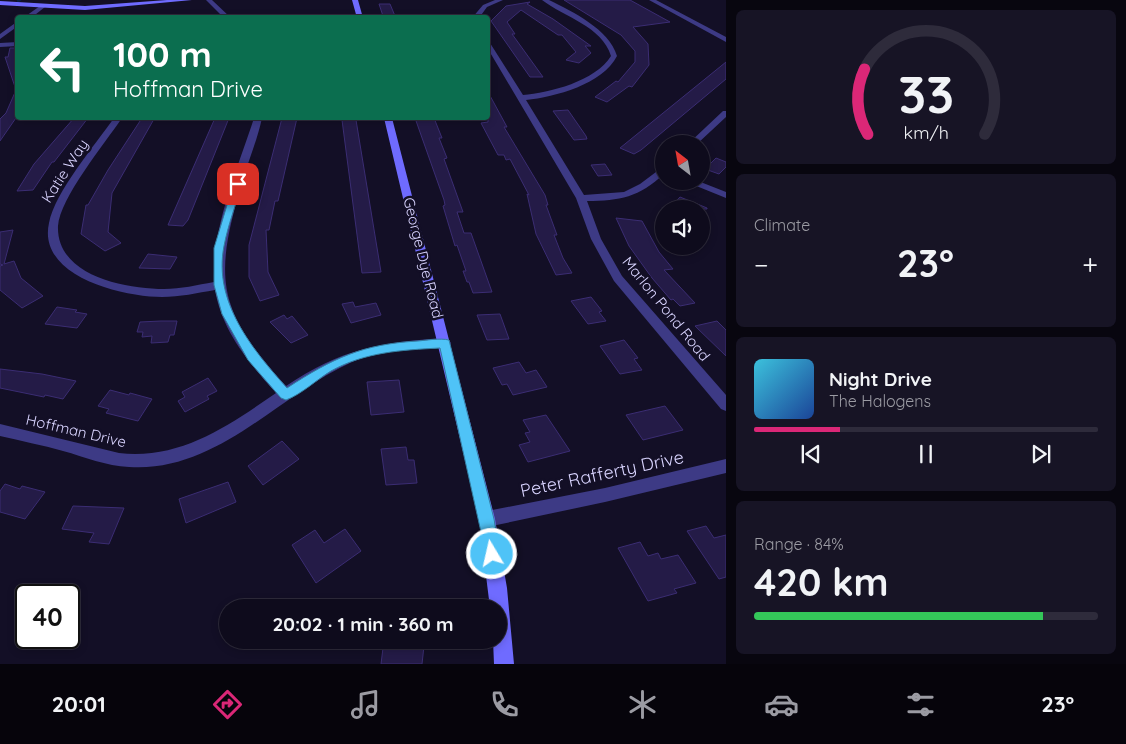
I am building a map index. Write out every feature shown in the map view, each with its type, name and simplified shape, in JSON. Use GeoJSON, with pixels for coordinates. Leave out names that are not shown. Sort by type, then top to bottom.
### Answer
{"type":"FeatureCollection","features":[{"type":"Feature","properties":{"kind":"street"},"geometry":{"type":"LineString","coordinates":[[0,3],[42,7],[104,7],[190,0]]}},
{"type":"Feature","properties":{"kind":"street"},"geometry":{"type":"LineString","coordinates":[[209,0],[225,15]]}},
{"type":"Feature","properties":{"kind":"street"},"geometry":{"type":"LineString","coordinates":[[355,0],[359,15]]}},
{"type":"Feature","properties":{"kind":"street"},"geometry":{"type":"LineString","coordinates":[[478,15],[485,6],[500,0]]}},
{"type":"Feature","properties":{"kind":"street"},"geometry":{"type":"LineString","coordinates":[[520,98],[556,94],[573,88],[609,65],[614,56],[612,46],[602,36],[545,0]]}},
{"type":"Feature","properties":{"kind":"street"},"geometry":{"type":"LineString","coordinates":[[652,0],[726,40]]}},
{"type":"Feature","properties":{"kind":"street"},"geometry":{"type":"LineString","coordinates":[[30,15],[42,7]]}},
{"type":"Feature","properties":{"kind":"street"},"geometry":{"type":"LineString","coordinates":[[0,37],[15,25]]}},
{"type":"Feature","properties":{"kind":"street"},"geometry":{"type":"LineString","coordinates":[[0,45],[15,44]]}},
{"type":"Feature","properties":{"kind":"street","name":"Marlon Pond Road"},"geometry":{"type":"LineString","coordinates":[[490,47],[581,198],[596,239],[618,278],[726,405]]}},
{"type":"Feature","properties":{"kind":"street"},"geometry":{"type":"LineString","coordinates":[[702,135],[726,113]]}},
{"type":"Feature","properties":{"kind":"street","name":"Katie Way"},"geometry":{"type":"LineString","coordinates":[[117,120],[60,202],[52,225],[52,238],[56,248],[63,259],[86,277],[121,289],[164,293],[219,285]]}},
{"type":"Feature","properties":{"kind":"street"},"geometry":{"type":"LineString","coordinates":[[257,120],[222,233],[217,266],[219,285],[227,314],[238,335],[252,357],[286,395]]}},
{"type":"Feature","properties":{"kind":"street","name":"George Dye Road"},"geometry":{"type":"LineString","coordinates":[[389,120],[487,519],[498,588],[504,664]]}},
{"type":"Feature","properties":{"kind":"street"},"geometry":{"type":"LineString","coordinates":[[581,198],[608,198],[634,193],[655,178]]}},
{"type":"Feature","properties":{"kind":"street"},"geometry":{"type":"LineString","coordinates":[[710,189],[726,195]]}},
{"type":"Feature","properties":{"kind":"street","name":"Hoffman Drive"},"geometry":{"type":"LineString","coordinates":[[0,430],[115,459],[136,462],[157,460],[202,448],[328,367],[369,351],[391,347],[445,344]]}},
{"type":"Feature","properties":{"kind":"street","name":"Peter Rafferty Drive"},"geometry":{"type":"LineString","coordinates":[[487,519],[605,495],[726,466]]}},
{"type":"Feature","properties":{"kind":"building"},"geometry":{"type":"Polygon","coordinates":[[[564,0],[630,0],[670,22],[633,27],[648,44],[649,65],[632,87],[629,86],[607,102],[595,97],[616,81],[618,82],[635,62],[635,51],[621,35],[564,0]]]}},
{"type":"Feature","properties":{"kind":"building"},"geometry":{"type":"Polygon","coordinates":[[[530,2],[527,4],[553,19],[591,46],[585,46],[591,53],[579,63],[566,60],[576,52],[562,35],[558,35],[521,10],[507,22],[515,34],[512,34],[543,77],[530,77],[491,21],[506,6],[530,2]]]}},
{"type":"Feature","properties":{"kind":"building"},"geometry":{"type":"Polygon","coordinates":[[[379,4],[390,4],[395,15],[383,15],[379,4]]]}},
{"type":"Feature","properties":{"kind":"building"},"geometry":{"type":"Polygon","coordinates":[[[10,48],[15,48],[15,87],[5,57],[8,57],[10,48]]]}},
{"type":"Feature","properties":{"kind":"building"},"geometry":{"type":"Polygon","coordinates":[[[726,62],[726,79],[659,135],[655,135],[655,138],[641,150],[634,154],[620,148],[726,62]]]}},
{"type":"Feature","properties":{"kind":"building"},"geometry":{"type":"Polygon","coordinates":[[[15,92],[15,119],[0,141],[0,119],[6,113],[15,92]]]}},
{"type":"Feature","properties":{"kind":"building"},"geometry":{"type":"Polygon","coordinates":[[[490,96],[507,127],[504,127],[545,195],[548,205],[546,205],[557,235],[554,235],[563,258],[572,273],[556,275],[536,234],[527,194],[529,195],[510,159],[506,160],[504,155],[498,155],[481,123],[490,120],[490,96]]]}},
{"type":"Feature","properties":{"kind":"building"},"geometry":{"type":"Polygon","coordinates":[[[568,110],[587,139],[574,140],[553,111],[568,110]]]}},
{"type":"Feature","properties":{"kind":"building"},"geometry":{"type":"Polygon","coordinates":[[[72,120],[86,120],[54,162],[52,162],[33,190],[17,191],[34,164],[72,120]]]}},
{"type":"Feature","properties":{"kind":"building"},"geometry":{"type":"Polygon","coordinates":[[[141,120],[153,120],[112,193],[108,232],[121,243],[105,251],[81,234],[86,205],[88,205],[141,120]]]}},
{"type":"Feature","properties":{"kind":"building"},"geometry":{"type":"Polygon","coordinates":[[[214,120],[228,120],[188,220],[183,226],[168,225],[214,120]]]}},
{"type":"Feature","properties":{"kind":"building"},"geometry":{"type":"Polygon","coordinates":[[[281,120],[297,120],[278,201],[275,201],[269,230],[266,230],[268,272],[279,295],[260,301],[249,277],[249,245],[281,120]]]}},
{"type":"Feature","properties":{"kind":"building"},"geometry":{"type":"Polygon","coordinates":[[[342,120],[356,120],[381,272],[362,273],[342,120]]]}},
{"type":"Feature","properties":{"kind":"building"},"geometry":{"type":"Polygon","coordinates":[[[416,120],[435,120],[442,138],[439,138],[447,158],[444,159],[463,212],[457,212],[464,233],[471,233],[492,292],[473,293],[469,282],[467,282],[463,271],[466,271],[457,245],[455,246],[443,206],[445,205],[416,120]]]}},
{"type":"Feature","properties":{"kind":"building"},"geometry":{"type":"Polygon","coordinates":[[[716,158],[726,162],[726,167],[719,174],[710,171],[710,164],[716,158]]]}},
{"type":"Feature","properties":{"kind":"building"},"geometry":{"type":"Polygon","coordinates":[[[605,164],[612,175],[598,176],[591,165],[605,164]]]}},
{"type":"Feature","properties":{"kind":"building"},"geometry":{"type":"Polygon","coordinates":[[[616,218],[642,221],[655,245],[655,255],[661,255],[673,269],[664,270],[695,303],[680,306],[673,299],[671,300],[629,246],[616,218]]]}},
{"type":"Feature","properties":{"kind":"building"},"geometry":{"type":"Polygon","coordinates":[[[13,230],[4,264],[14,261],[21,278],[43,296],[22,308],[0,290],[0,266],[3,265],[0,264],[0,232],[13,230]]]}},
{"type":"Feature","properties":{"kind":"building"},"geometry":{"type":"Polygon","coordinates":[[[148,254],[177,257],[170,269],[139,268],[148,254]]]}},
{"type":"Feature","properties":{"kind":"building"},"geometry":{"type":"Polygon","coordinates":[[[591,297],[602,311],[599,312],[606,321],[588,324],[571,301],[591,297]]]}},
{"type":"Feature","properties":{"kind":"building"},"geometry":{"type":"Polygon","coordinates":[[[353,302],[355,307],[376,303],[381,315],[351,323],[342,304],[353,302]]]}},
{"type":"Feature","properties":{"kind":"building"},"geometry":{"type":"Polygon","coordinates":[[[57,307],[77,310],[75,312],[87,314],[77,328],[45,324],[57,307]]]}},
{"type":"Feature","properties":{"kind":"building"},"geometry":{"type":"Polygon","coordinates":[[[500,314],[509,339],[487,340],[477,315],[500,314]]]}},
{"type":"Feature","properties":{"kind":"building"},"geometry":{"type":"Polygon","coordinates":[[[284,315],[287,319],[292,316],[308,335],[291,343],[270,322],[284,315]]]}},
{"type":"Feature","properties":{"kind":"building"},"geometry":{"type":"Polygon","coordinates":[[[177,321],[174,335],[170,335],[168,342],[151,343],[152,336],[142,337],[143,332],[137,332],[140,322],[177,321]]]}},
{"type":"Feature","properties":{"kind":"building"},"geometry":{"type":"Polygon","coordinates":[[[717,321],[726,330],[726,356],[695,326],[717,321]]]}},
{"type":"Feature","properties":{"kind":"building"},"geometry":{"type":"Polygon","coordinates":[[[624,340],[638,358],[634,359],[642,370],[620,374],[600,346],[624,340]]]}},
{"type":"Feature","properties":{"kind":"building"},"geometry":{"type":"Polygon","coordinates":[[[519,362],[526,373],[536,370],[547,387],[513,395],[507,384],[502,385],[493,368],[519,362]]]}},
{"type":"Feature","properties":{"kind":"building"},"geometry":{"type":"Polygon","coordinates":[[[0,369],[42,374],[76,381],[63,399],[45,395],[44,397],[0,388],[0,369]]]}},
{"type":"Feature","properties":{"kind":"building"},"geometry":{"type":"Polygon","coordinates":[[[208,378],[217,391],[207,396],[209,399],[185,412],[178,401],[185,397],[182,392],[208,378]]]}},
{"type":"Feature","properties":{"kind":"building"},"geometry":{"type":"Polygon","coordinates":[[[399,380],[404,412],[371,415],[367,382],[399,380]]]}},
{"type":"Feature","properties":{"kind":"building"},"geometry":{"type":"Polygon","coordinates":[[[110,390],[152,399],[138,421],[106,413],[109,409],[98,406],[110,390]]]}},
{"type":"Feature","properties":{"kind":"building"},"geometry":{"type":"Polygon","coordinates":[[[665,406],[683,430],[643,440],[626,415],[665,406]]]}},
{"type":"Feature","properties":{"kind":"building"},"geometry":{"type":"Polygon","coordinates":[[[546,415],[570,451],[528,462],[519,445],[530,442],[525,433],[530,432],[523,420],[546,415]]]}},
{"type":"Feature","properties":{"kind":"building"},"geometry":{"type":"Polygon","coordinates":[[[282,441],[299,459],[263,485],[248,466],[282,441]]]}},
{"type":"Feature","properties":{"kind":"building"},"geometry":{"type":"Polygon","coordinates":[[[406,447],[408,460],[414,460],[417,483],[386,485],[381,449],[406,447]]]}},
{"type":"Feature","properties":{"kind":"building"},"geometry":{"type":"Polygon","coordinates":[[[228,482],[236,502],[186,523],[179,499],[228,482]]]}},
{"type":"Feature","properties":{"kind":"building"},"geometry":{"type":"Polygon","coordinates":[[[5,484],[20,489],[22,486],[45,492],[25,519],[0,512],[0,491],[5,484]]]}},
{"type":"Feature","properties":{"kind":"building"},"geometry":{"type":"Polygon","coordinates":[[[73,506],[124,508],[109,544],[89,542],[94,533],[62,529],[73,506]]]}},
{"type":"Feature","properties":{"kind":"building"},"geometry":{"type":"Polygon","coordinates":[[[706,526],[714,538],[726,535],[726,577],[719,579],[687,531],[706,526]]]}},
{"type":"Feature","properties":{"kind":"building"},"geometry":{"type":"Polygon","coordinates":[[[345,529],[361,551],[316,583],[292,545],[315,530],[324,543],[345,529]]]}},
{"type":"Feature","properties":{"kind":"building"},"geometry":{"type":"Polygon","coordinates":[[[640,542],[648,556],[658,553],[661,559],[678,555],[696,583],[674,589],[677,593],[648,601],[618,548],[640,542]]]}},
{"type":"Feature","properties":{"kind":"building"},"geometry":{"type":"Polygon","coordinates":[[[383,649],[424,649],[422,664],[381,664],[383,649]]]}},
{"type":"Feature","properties":{"kind":"route"},"geometry":{"type":"LineString","coordinates":[[238,184],[222,233],[217,266],[219,285],[227,314],[252,357],[286,395],[328,367],[369,351],[391,347],[445,344],[487,519],[492,554]]}}]}
